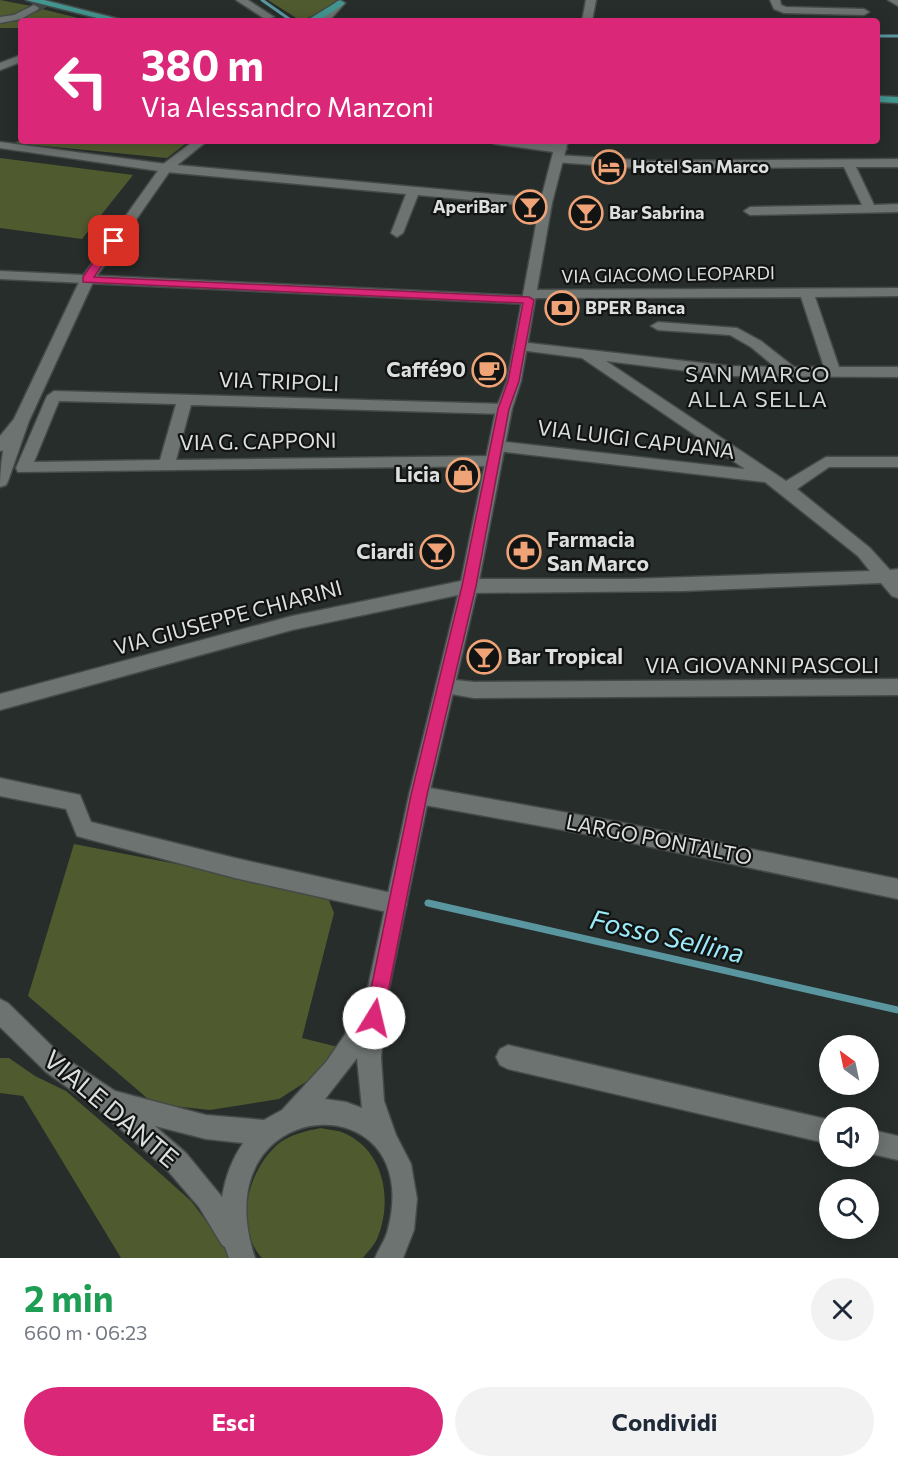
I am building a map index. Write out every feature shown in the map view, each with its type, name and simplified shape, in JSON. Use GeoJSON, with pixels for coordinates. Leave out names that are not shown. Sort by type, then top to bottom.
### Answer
{"type":"FeatureCollection","features":[{"type":"Feature","properties":{"kind":"main road"},"geometry":{"type":"LineString","coordinates":[[316,18],[341,2]]}},
{"type":"Feature","properties":{"kind":"main road"},"geometry":{"type":"LineString","coordinates":[[33,4],[106,18]]}},
{"type":"Feature","properties":{"kind":"main road"},"geometry":{"type":"LineString","coordinates":[[880,99],[898,100]]}},
{"type":"Feature","properties":{"kind":"street"},"geometry":{"type":"LineString","coordinates":[[241,0],[269,17]]}},
{"type":"Feature","properties":{"kind":"street"},"geometry":{"type":"LineString","coordinates":[[588,18],[591,0]]}},
{"type":"Feature","properties":{"kind":"street"},"geometry":{"type":"LineString","coordinates":[[775,0],[777,7],[784,10],[864,12]]}},
{"type":"Feature","properties":{"kind":"street"},"geometry":{"type":"LineString","coordinates":[[836,0],[839,11]]}},
{"type":"Feature","properties":{"kind":"street"},"geometry":{"type":"LineString","coordinates":[[893,0],[898,3]]}},
{"type":"Feature","properties":{"kind":"street"},"geometry":{"type":"LineString","coordinates":[[326,18],[341,2]]}},
{"type":"Feature","properties":{"kind":"street"},"geometry":{"type":"LineString","coordinates":[[333,18],[341,2]]}},
{"type":"Feature","properties":{"kind":"street"},"geometry":{"type":"LineString","coordinates":[[0,20],[17,17],[33,4]]}},
{"type":"Feature","properties":{"kind":"street"},"geometry":{"type":"LineString","coordinates":[[0,67],[18,59]]}},
{"type":"Feature","properties":{"kind":"street"},"geometry":{"type":"LineString","coordinates":[[0,481],[21,421],[87,280],[166,168],[197,144]]}},
{"type":"Feature","properties":{"kind":"street"},"geometry":{"type":"LineString","coordinates":[[517,144],[651,165],[898,163]]}},
{"type":"Feature","properties":{"kind":"street"},"geometry":{"type":"LineString","coordinates":[[0,145],[166,168],[546,203]]}},
{"type":"Feature","properties":{"kind":"street"},"geometry":{"type":"LineString","coordinates":[[388,1258],[403,1223],[405,1192],[399,1164],[385,1140],[372,1101],[369,1057],[376,998],[419,795],[469,586],[504,409],[514,381],[546,203],[561,150]]}},
{"type":"Feature","properties":{"kind":"street"},"geometry":{"type":"LineString","coordinates":[[849,164],[870,209]]}},
{"type":"Feature","properties":{"kind":"street"},"geometry":{"type":"LineString","coordinates":[[397,233],[414,190]]}},
{"type":"Feature","properties":{"kind":"street"},"geometry":{"type":"LineString","coordinates":[[750,211],[898,208]]}},
{"type":"Feature","properties":{"kind":"street","name":"VIA GIACOMO LEOPARDI"},"geometry":{"type":"LineString","coordinates":[[0,275],[529,297],[806,291],[898,292]]}},
{"type":"Feature","properties":{"kind":"street"},"geometry":{"type":"LineString","coordinates":[[806,291],[833,372]]}},
{"type":"Feature","properties":{"kind":"street"},"geometry":{"type":"LineString","coordinates":[[658,326],[732,331],[756,344],[790,371]]}},
{"type":"Feature","properties":{"kind":"street"},"geometry":{"type":"LineString","coordinates":[[520,346],[687,367],[898,372]]}},
{"type":"Feature","properties":{"kind":"street"},"geometry":{"type":"LineString","coordinates":[[586,354],[786,489],[891,576],[898,591]]}},
{"type":"Feature","properties":{"kind":"street","name":"VIA TRIPOLI"},"geometry":{"type":"LineString","coordinates":[[24,468],[54,396],[504,409]]}},
{"type":"Feature","properties":{"kind":"street"},"geometry":{"type":"LineString","coordinates":[[167,465],[185,400]]}},
{"type":"Feature","properties":{"kind":"street"},"geometry":{"type":"LineString","coordinates":[[0,446],[21,421]]}},
{"type":"Feature","properties":{"kind":"street","name":"VIA LUIGI CAPUANA"},"geometry":{"type":"LineString","coordinates":[[496,453],[770,478]]}},
{"type":"Feature","properties":{"kind":"street","name":"VIA G. CAPPONI"},"geometry":{"type":"LineString","coordinates":[[24,468],[496,453]]}},
{"type":"Feature","properties":{"kind":"street"},"geometry":{"type":"LineString","coordinates":[[786,489],[826,462],[898,462]]}},
{"type":"Feature","properties":{"kind":"street","name":"VIA GIUSEPPE CHIARINI"},"geometry":{"type":"LineString","coordinates":[[0,702],[299,621],[407,596],[469,586],[583,588],[672,586],[891,576]]}},
{"type":"Feature","properties":{"kind":"street","name":"VIA GIOVANNI PASCOLI"},"geometry":{"type":"LineString","coordinates":[[446,687],[474,690],[898,687]]}},
{"type":"Feature","properties":{"kind":"street"},"geometry":{"type":"LineString","coordinates":[[0,787],[73,801],[84,829],[235,868],[396,904]]}},
{"type":"Feature","properties":{"kind":"street","name":"LARGO PONTALTO"},"geometry":{"type":"LineString","coordinates":[[419,795],[618,831],[898,889]]}},
{"type":"Feature","properties":{"kind":"street"},"geometry":{"type":"LineString","coordinates":[[238,1250],[231,1213],[236,1183],[248,1156],[267,1133],[290,1118],[336,1071],[359,1037],[376,998]]}},
{"type":"Feature","properties":{"kind":"street","name":"VIALE DANTE"},"geometry":{"type":"LineString","coordinates":[[0,1011],[54,1064],[106,1100],[177,1162],[208,1198],[238,1250]]}},
{"type":"Feature","properties":{"kind":"street"},"geometry":{"type":"LineString","coordinates":[[508,1057],[819,1129]]}},
{"type":"Feature","properties":{"kind":"street"},"geometry":{"type":"LineString","coordinates":[[106,1100],[172,1120],[206,1127],[267,1133]]}},
{"type":"Feature","properties":{"kind":"street"},"geometry":{"type":"LineString","coordinates":[[290,1118],[315,1111],[342,1112],[365,1122],[385,1140]]}},
{"type":"Feature","properties":{"kind":"street"},"geometry":{"type":"LineString","coordinates":[[879,1144],[898,1148]]}},
{"type":"Feature","properties":{"kind":"green space"},"geometry":{"type":"Polygon","coordinates":[[[0,0],[31,6],[19,13],[0,18],[0,0]]]}},
{"type":"Feature","properties":{"kind":"green space"},"geometry":{"type":"Polygon","coordinates":[[[268,0],[337,0],[320,15],[296,18],[268,0]]]}},
{"type":"Feature","properties":{"kind":"green space"},"geometry":{"type":"Polygon","coordinates":[[[38,8],[78,18],[18,18],[18,28],[0,28],[0,22],[38,8]]]}},
{"type":"Feature","properties":{"kind":"green space"},"geometry":{"type":"Polygon","coordinates":[[[24,144],[185,144],[167,158],[24,144]]]}},
{"type":"Feature","properties":{"kind":"green space"},"geometry":{"type":"Polygon","coordinates":[[[0,158],[133,175],[82,239],[0,228],[0,158]]]}},
{"type":"Feature","properties":{"kind":"green space"},"geometry":{"type":"Polygon","coordinates":[[[74,844],[326,893],[334,913],[302,1038],[338,1047],[312,1078],[279,1099],[210,1110],[154,1104],[28,996],[74,844]]]}},
{"type":"Feature","properties":{"kind":"green space"},"geometry":{"type":"Polygon","coordinates":[[[0,1058],[9,1058],[35,1076],[66,1091],[191,1201],[234,1258],[121,1258],[23,1096],[0,1093],[0,1058]]]}},
{"type":"Feature","properties":{"kind":"green space"},"geometry":{"type":"Polygon","coordinates":[[[321,1128],[342,1132],[358,1141],[377,1164],[382,1178],[384,1209],[377,1239],[363,1258],[262,1258],[253,1245],[246,1215],[252,1183],[259,1168],[278,1144],[299,1133],[321,1128]]]}},
{"type":"Feature","properties":{"kind":"waterway"},"geometry":{"type":"LineString","coordinates":[[262,0],[288,18]]}},
{"type":"Feature","properties":{"kind":"waterway"},"geometry":{"type":"LineString","coordinates":[[880,36],[898,36]]}},
{"type":"Feature","properties":{"kind":"waterway","name":"Fosso Sellina"},"geometry":{"type":"LineString","coordinates":[[428,903],[898,1010]]}},
{"type":"Feature","properties":{"kind":"tunnel"},"geometry":{"type":"LineString","coordinates":[[34,8],[48,0]]}},
{"type":"Feature","properties":{"kind":"place","name":"Hotel San Marco"},"geometry":{"type":"Point","coordinates":[609,167]}},
{"type":"Feature","properties":{"kind":"place","name":"AperiBar"},"geometry":{"type":"Point","coordinates":[530,207]}},
{"type":"Feature","properties":{"kind":"place","name":"Bar Sabrina"},"geometry":{"type":"Point","coordinates":[586,213]}},
{"type":"Feature","properties":{"kind":"place","name":"BPER Banca"},"geometry":{"type":"Point","coordinates":[562,308]}},
{"type":"Feature","properties":{"kind":"place","name":"Caffé90"},"geometry":{"type":"Point","coordinates":[489,370]}},
{"type":"Feature","properties":{"kind":"place","name":"Licia"},"geometry":{"type":"Point","coordinates":[463,475]}},
{"type":"Feature","properties":{"kind":"place","name":"Ciardi"},"geometry":{"type":"Point","coordinates":[437,552]}},
{"type":"Feature","properties":{"kind":"place","name":"Farmacia San Marco"},"geometry":{"type":"Point","coordinates":[524,552]}},
{"type":"Feature","properties":{"kind":"place","name":"Bar Tropical"},"geometry":{"type":"Point","coordinates":[484,657]}},
{"type":"Feature","properties":{"kind":"district","name":"SAN MARCO ALLA SELLA"},"geometry":{"type":"Point","coordinates":[758,386]}},
{"type":"Feature","properties":{"kind":"route"},"geometry":{"type":"LineString","coordinates":[[114,241],[87,280],[529,300],[514,381],[504,409],[469,586],[419,795],[376,998],[374,1018]]}}]}
